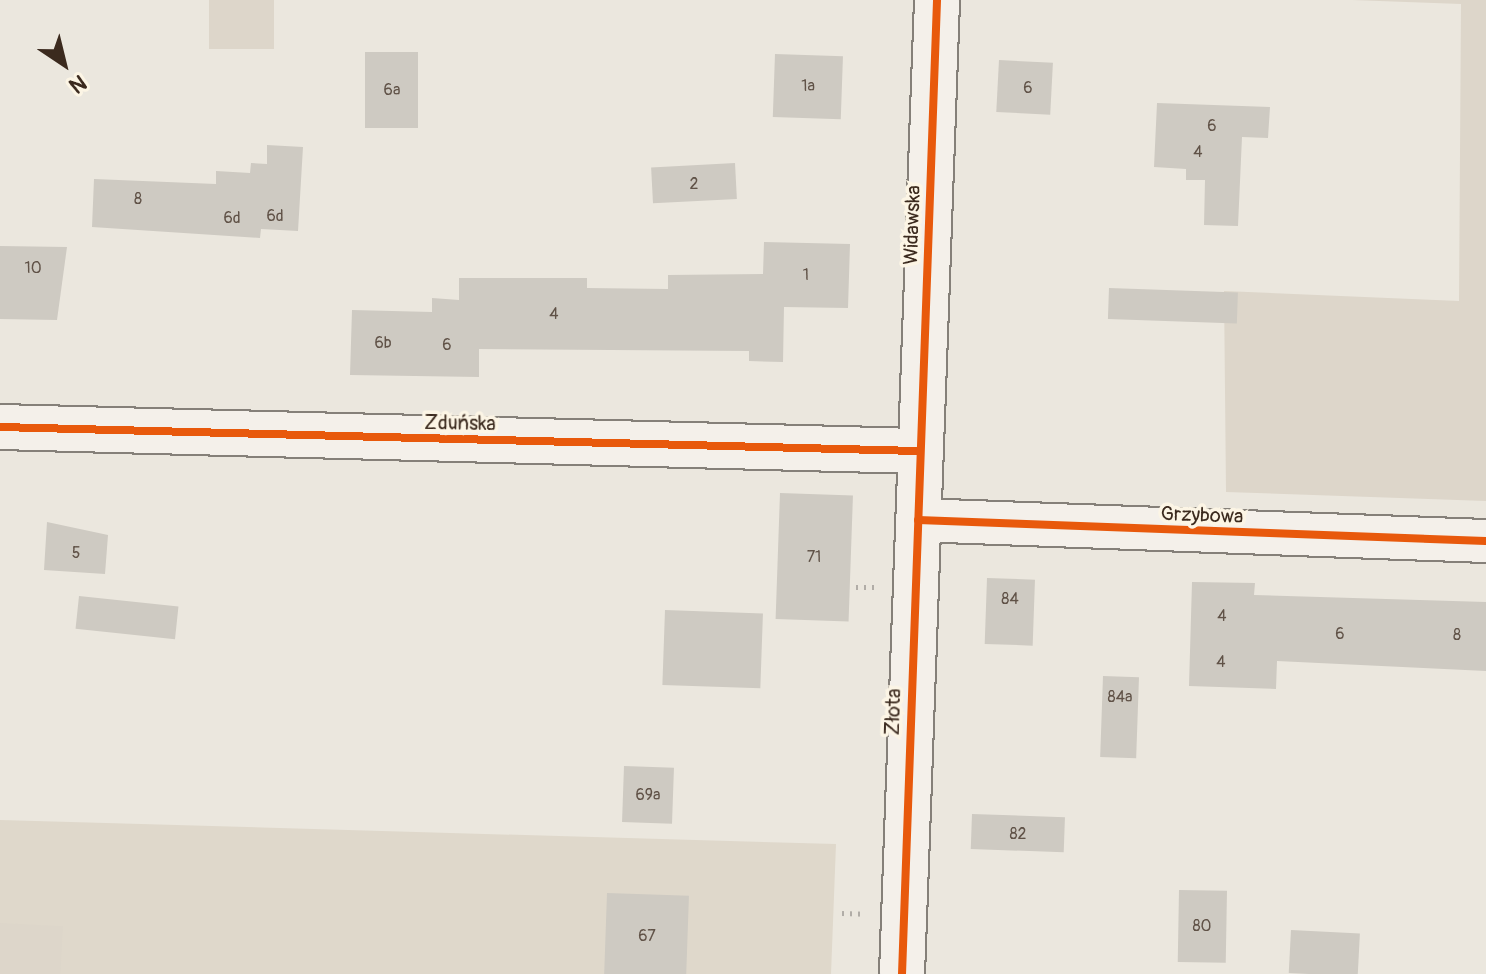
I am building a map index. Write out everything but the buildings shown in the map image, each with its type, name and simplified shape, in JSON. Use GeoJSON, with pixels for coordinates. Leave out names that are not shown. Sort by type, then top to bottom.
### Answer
{"type":"FeatureCollection","features":[{"type":"Feature","properties":{"kind":"street","name":"Widawska"},"geometry":{"type":"LineString","coordinates":[[919,451],[937,0]]}},
{"type":"Feature","properties":{"kind":"street","name":"Zduńska"},"geometry":{"type":"LineString","coordinates":[[0,427],[919,451]]}},
{"type":"Feature","properties":{"kind":"street","name":"Złota"},"geometry":{"type":"LineString","coordinates":[[902,974],[919,451]]}},
{"type":"Feature","properties":{"kind":"street","name":"Grzybowa"},"geometry":{"type":"LineString","coordinates":[[918,520],[1486,541]]}},
{"type":"Feature","properties":{"kind":"shaded area"},"geometry":{"type":"Polygon","coordinates":[[[209,0],[274,0],[274,49],[209,49],[209,0]]]}},
{"type":"Feature","properties":{"kind":"shaded area"},"geometry":{"type":"Polygon","coordinates":[[[1352,0],[1486,0],[1486,501],[1226,492],[1224,291],[1459,301],[1461,4],[1352,0]]]}},
{"type":"Feature","properties":{"kind":"shaded area"},"geometry":{"type":"Polygon","coordinates":[[[0,820],[836,844],[831,974],[0,974],[0,820]]]}},
{"type":"Feature","properties":{"kind":"shaded area"},"geometry":{"type":"Polygon","coordinates":[[[0,923],[63,926],[60,974],[0,974],[0,923]]]}},
{"type":"Feature","properties":{"kind":"cycle path"},"geometry":{"type":"LineString","coordinates":[[902,974],[937,0]]}},
{"type":"Feature","properties":{"kind":"cycle path"},"geometry":{"type":"LineString","coordinates":[[0,427],[919,451]]}},
{"type":"Feature","properties":{"kind":"cycle path"},"geometry":{"type":"LineString","coordinates":[[918,520],[1486,541]]}}]}
